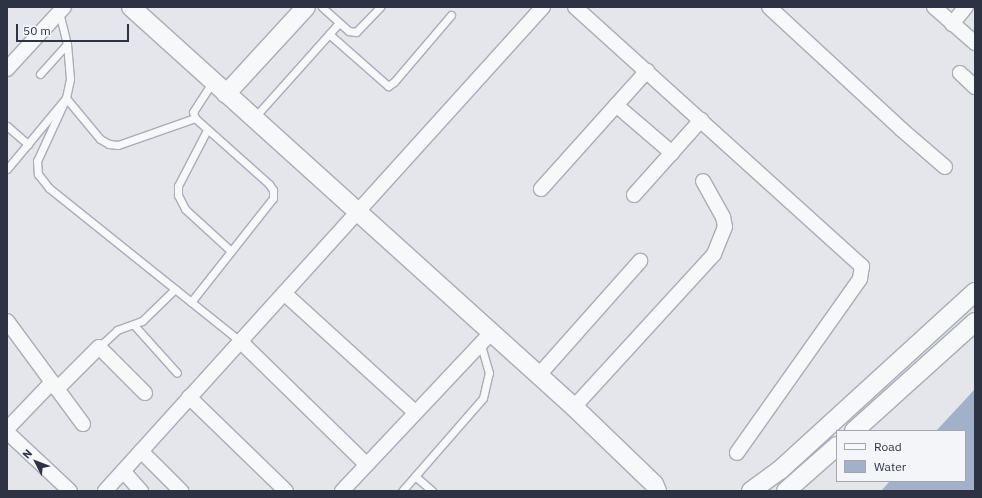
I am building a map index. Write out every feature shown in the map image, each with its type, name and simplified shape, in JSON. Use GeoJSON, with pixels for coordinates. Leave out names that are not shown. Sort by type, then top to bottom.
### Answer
{"type":"FeatureCollection","features":[{"type":"Feature","properties":{"kind":"street"},"geometry":{"type":"LineString","coordinates":[[131,7],[357,212],[486,339],[538,376],[574,407],[654,484],[656,491]]}},
{"type":"Feature","properties":{"kind":"street"},"geometry":{"type":"LineString","coordinates":[[226,94],[306,7]]}},
{"type":"Feature","properties":{"kind":"street"},"geometry":{"type":"LineString","coordinates":[[105,491],[543,7]]}},
{"type":"Feature","properties":{"kind":"street"},"geometry":{"type":"LineString","coordinates":[[575,7],[857,259],[863,271],[737,453]]}},
{"type":"Feature","properties":{"kind":"street"},"geometry":{"type":"LineString","coordinates":[[769,7],[901,129],[946,167]]}},
{"type":"Feature","properties":{"kind":"street"},"geometry":{"type":"LineString","coordinates":[[934,7],[975,43]]}},
{"type":"Feature","properties":{"kind":"street"},"geometry":{"type":"LineString","coordinates":[[952,24],[966,7]]}},
{"type":"Feature","properties":{"kind":"street"},"geometry":{"type":"LineString","coordinates":[[7,69],[62,10]]}},
{"type":"Feature","properties":{"kind":"street"},"geometry":{"type":"LineString","coordinates":[[541,189],[647,72]]}},
{"type":"Feature","properties":{"kind":"street"},"geometry":{"type":"LineString","coordinates":[[960,73],[975,87]]}},
{"type":"Feature","properties":{"kind":"street"},"geometry":{"type":"LineString","coordinates":[[616,105],[672,153]]}},
{"type":"Feature","properties":{"kind":"street"},"geometry":{"type":"LineString","coordinates":[[634,195],[701,120]]}},
{"type":"Feature","properties":{"kind":"street"},"geometry":{"type":"LineString","coordinates":[[574,407],[714,254],[725,227],[723,217],[703,181]]}},
{"type":"Feature","properties":{"kind":"street"},"geometry":{"type":"LineString","coordinates":[[538,376],[640,261]]}},
{"type":"Feature","properties":{"kind":"street"},"geometry":{"type":"LineString","coordinates":[[751,491],[780,470],[975,292]]}},
{"type":"Feature","properties":{"kind":"street"},"geometry":{"type":"LineString","coordinates":[[284,293],[416,413]]}},
{"type":"Feature","properties":{"kind":"street"},"geometry":{"type":"LineString","coordinates":[[7,321],[83,424]]}},
{"type":"Feature","properties":{"kind":"street"},"geometry":{"type":"LineString","coordinates":[[855,430],[975,322]]}},
{"type":"Feature","properties":{"kind":"street"},"geometry":{"type":"LineString","coordinates":[[342,491],[486,339]]}},
{"type":"Feature","properties":{"kind":"street"},"geometry":{"type":"LineString","coordinates":[[240,341],[367,465]]}},
{"type":"Feature","properties":{"kind":"street"},"geometry":{"type":"LineString","coordinates":[[7,429],[54,385],[99,347],[146,393]]}},
{"type":"Feature","properties":{"kind":"street"},"geometry":{"type":"LineString","coordinates":[[189,397],[286,491]]}},
{"type":"Feature","properties":{"kind":"street"},"geometry":{"type":"LineString","coordinates":[[7,432],[70,491]]}},
{"type":"Feature","properties":{"kind":"street"},"geometry":{"type":"LineString","coordinates":[[786,491],[836,447]]}},
{"type":"Feature","properties":{"kind":"street"},"geometry":{"type":"LineString","coordinates":[[141,451],[181,491]]}},
{"type":"Feature","properties":{"kind":"street"},"geometry":{"type":"LineString","coordinates":[[122,471],[141,491]]}},
{"type":"Feature","properties":{"kind":"lane"},"geometry":{"type":"LineString","coordinates":[[322,7],[349,31],[356,32],[380,7]]}},
{"type":"Feature","properties":{"kind":"lane"},"geometry":{"type":"LineString","coordinates":[[62,10],[70,79],[66,98],[37,161],[38,174],[49,188],[240,341]]}},
{"type":"Feature","properties":{"kind":"lane"},"geometry":{"type":"LineString","coordinates":[[329,34],[388,86],[451,15]]}},
{"type":"Feature","properties":{"kind":"lane"},"geometry":{"type":"LineString","coordinates":[[254,118],[339,23]]}},
{"type":"Feature","properties":{"kind":"lane"},"geometry":{"type":"LineString","coordinates":[[40,74],[67,44]]}},
{"type":"Feature","properties":{"kind":"lane"},"geometry":{"type":"LineString","coordinates":[[191,302],[272,198],[273,190],[269,184],[195,118],[194,112],[213,81]]}},
{"type":"Feature","properties":{"kind":"lane"},"geometry":{"type":"LineString","coordinates":[[66,98],[100,139],[109,144],[118,145],[195,118]]}},
{"type":"Feature","properties":{"kind":"lane"},"geometry":{"type":"LineString","coordinates":[[7,169],[66,98]]}},
{"type":"Feature","properties":{"kind":"lane"},"geometry":{"type":"LineString","coordinates":[[7,126],[28,144]]}},
{"type":"Feature","properties":{"kind":"lane"},"geometry":{"type":"LineString","coordinates":[[207,130],[178,186],[178,195],[185,209],[231,251]]}},
{"type":"Feature","properties":{"kind":"lane"},"geometry":{"type":"LineString","coordinates":[[99,347],[117,330],[142,321],[175,289]]}},
{"type":"Feature","properties":{"kind":"lane"},"geometry":{"type":"LineString","coordinates":[[134,325],[177,373]]}},
{"type":"Feature","properties":{"kind":"lane"},"geometry":{"type":"LineString","coordinates":[[402,491],[483,398],[490,373],[486,339]]}},
{"type":"Feature","properties":{"kind":"lane"},"geometry":{"type":"LineString","coordinates":[[415,476],[432,491]]}},
{"type":"Feature","properties":{"kind":"water"},"geometry":{"type":"Polygon","coordinates":[[[975,389],[975,491],[881,491],[889,482],[966,482],[966,430],[937,430],[975,389]]]}}]}
